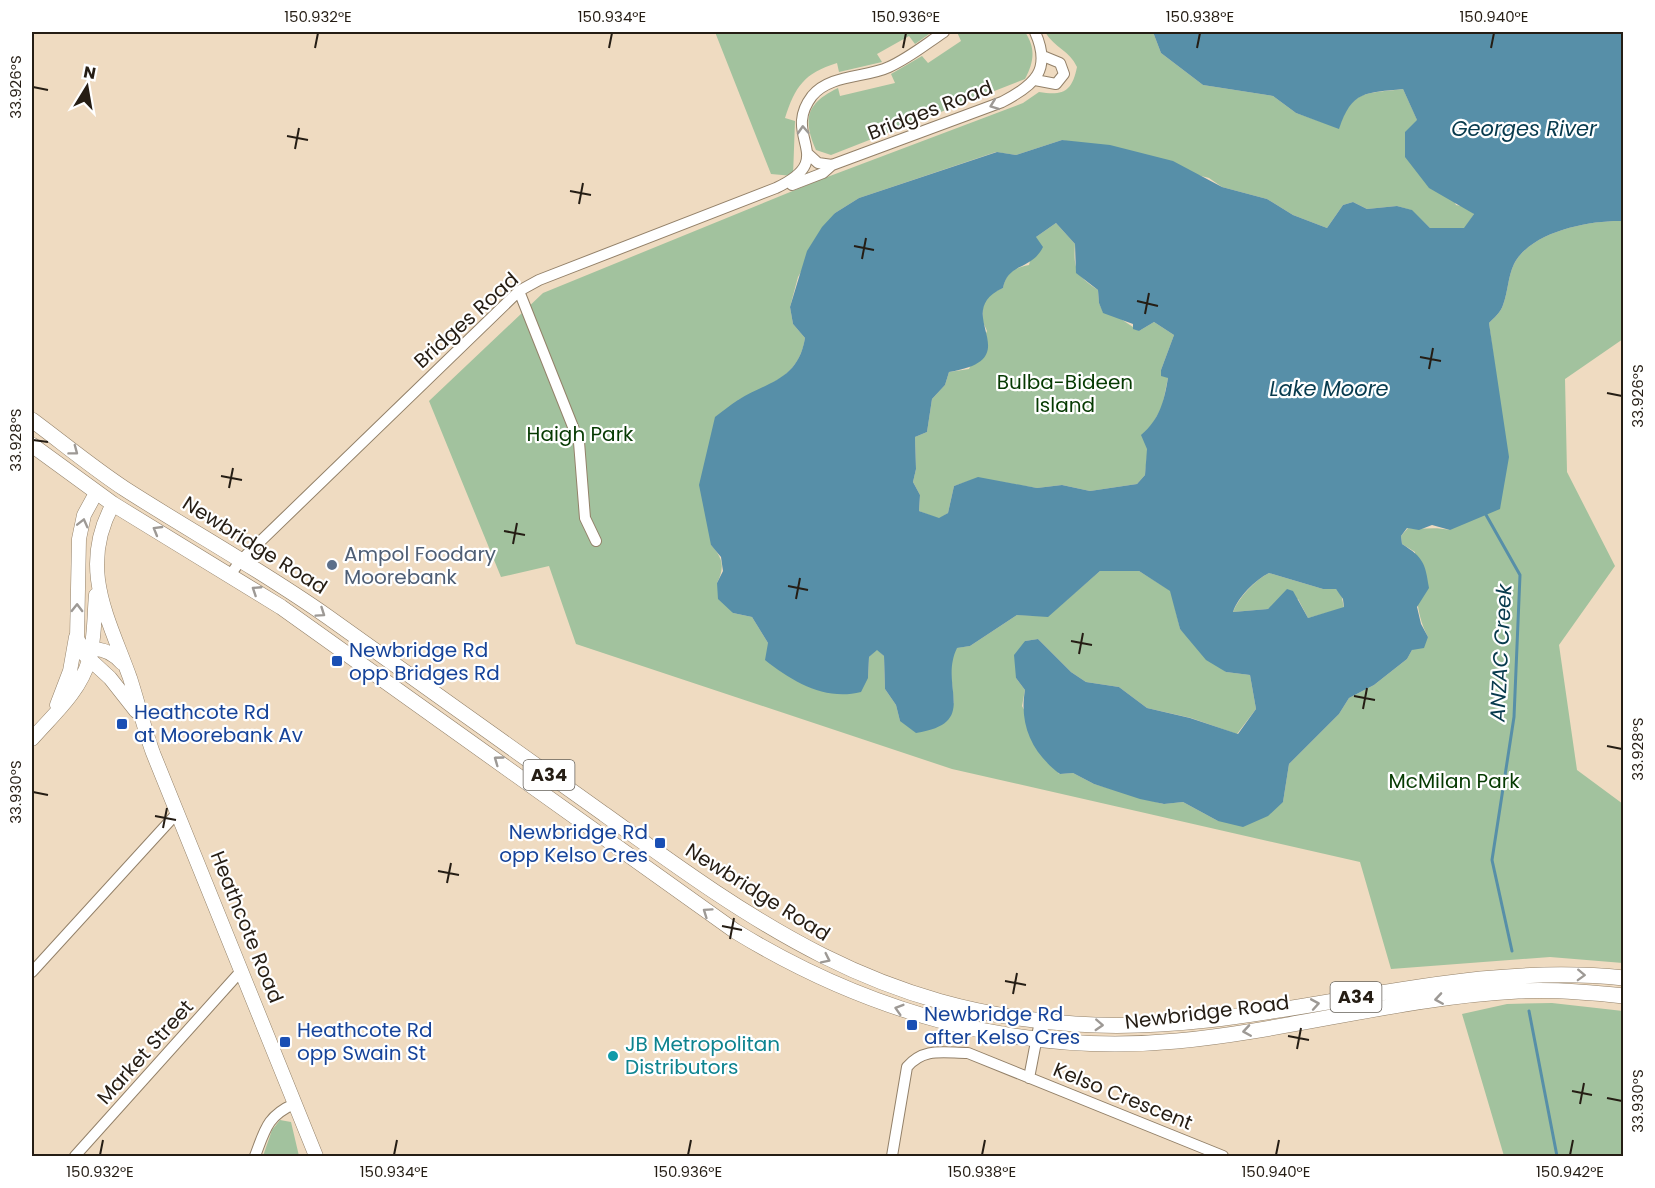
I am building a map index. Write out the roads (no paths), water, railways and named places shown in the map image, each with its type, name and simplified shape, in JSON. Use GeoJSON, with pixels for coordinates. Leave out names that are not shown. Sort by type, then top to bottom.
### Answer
{"type":"FeatureCollection","features":[{"type":"Feature","properties":{"kind":"highway","name":"Newbridge Road"},"geometry":{"type":"LineString","coordinates":[[32,420],[120,485],[322,613],[668,861],[775,932],[832,962],[896,988],[972,1010],[1040,1021],[1110,1026],[1195,1023],[1496,976],[1623,978]]}},
{"type":"Feature","properties":{"kind":"highway","name":"Newbridge Road"},"geometry":{"type":"LineString","coordinates":[[32,445],[113,504],[231,574],[364,664],[685,897],[804,971],[883,1004],[964,1028],[1038,1040],[1095,1044],[1178,1041],[1497,992],[1544,990],[1623,996]]}},
{"type":"Feature","properties":{"kind":"highway"},"geometry":{"type":"LineString","coordinates":[[96,492],[106,485],[120,485]]}},
{"type":"Feature","properties":{"kind":"highway","name":"Heathcote Road"},"geometry":{"type":"LineString","coordinates":[[113,504],[120,485]]}},
{"type":"Feature","properties":{"kind":"main road"},"geometry":{"type":"LineString","coordinates":[[53,715],[71,666],[77,632],[81,525],[96,492]]}},
{"type":"Feature","properties":{"kind":"main road","name":"Heathcote Road"},"geometry":{"type":"LineString","coordinates":[[113,504],[99,537],[97,578],[105,615],[126,670],[138,714],[316,1156]]}},
{"type":"Feature","properties":{"kind":"main road"},"geometry":{"type":"LineString","coordinates":[[81,679],[88,653],[97,578]]}},
{"type":"Feature","properties":{"kind":"main road"},"geometry":{"type":"LineString","coordinates":[[77,632],[88,653]]}},
{"type":"Feature","properties":{"kind":"main road"},"geometry":{"type":"LineString","coordinates":[[71,666],[88,653],[114,655],[126,670]]}},
{"type":"Feature","properties":{"kind":"main road","name":"Heathcote Road"},"geometry":{"type":"LineString","coordinates":[[88,653],[138,714]]}},
{"type":"Feature","properties":{"kind":"main road"},"geometry":{"type":"LineString","coordinates":[[32,739],[89,671],[102,670]]}},
{"type":"Feature","properties":{"kind":"street"},"geometry":{"type":"LineString","coordinates":[[788,182],[804,170],[807,153],[804,142],[803,115],[816,92],[837,81],[892,66],[944,32]]}},
{"type":"Feature","properties":{"kind":"street"},"geometry":{"type":"LineString","coordinates":[[1035,32],[1042,56],[1035,80],[1056,84],[1064,74],[1060,63],[1042,56]]}},
{"type":"Feature","properties":{"kind":"street","name":"Bridges Road"},"geometry":{"type":"LineString","coordinates":[[231,574],[240,561],[519,291],[539,280],[788,182],[793,185],[823,173],[832,165],[1002,102],[1024,91],[1035,80]]}},
{"type":"Feature","properties":{"kind":"street"},"geometry":{"type":"LineString","coordinates":[[807,153],[818,163],[832,165]]}},
{"type":"Feature","properties":{"kind":"street"},"geometry":{"type":"LineString","coordinates":[[519,291],[579,442],[585,518],[596,541]]}},
{"type":"Feature","properties":{"kind":"street"},"geometry":{"type":"LineString","coordinates":[[32,972],[178,812]]}},
{"type":"Feature","properties":{"kind":"street","name":"Market Street"},"geometry":{"type":"LineString","coordinates":[[75,1156],[241,971]]}},
{"type":"Feature","properties":{"kind":"street","name":"Kelso Crescent"},"geometry":{"type":"LineString","coordinates":[[1040,1021],[1029,1078],[1223,1156]]}},
{"type":"Feature","properties":{"kind":"street"},"geometry":{"type":"LineString","coordinates":[[892,1156],[907,1067],[916,1056],[932,1052],[968,1053],[1029,1078]]}},
{"type":"Feature","properties":{"kind":"street"},"geometry":{"type":"LineString","coordinates":[[255,1156],[269,1121],[278,1111],[294,1104]]}},
{"type":"Feature","properties":{"kind":"water","name":"Lake Moore"},"geometry":{"type":"Polygon","coordinates":[[[1153,32],[1623,32],[1623,221],[1579,225],[1534,243],[1514,264],[1502,308],[1489,323],[1509,457],[1500,509],[1450,530],[1432,525],[1419,530],[1407,528],[1401,536],[1402,544],[1419,557],[1429,588],[1417,607],[1421,624],[1428,637],[1424,648],[1412,650],[1407,659],[1374,685],[1349,698],[1339,714],[1289,764],[1283,802],[1268,816],[1243,827],[1218,821],[1183,802],[1164,804],[1140,799],[1094,784],[1073,773],[1060,774],[1042,757],[1030,737],[1024,715],[1025,690],[1016,678],[1014,655],[1025,641],[1038,639],[1071,672],[1086,682],[1119,687],[1147,708],[1190,718],[1238,734],[1256,709],[1250,675],[1226,672],[1206,660],[1180,629],[1170,591],[1139,571],[1100,571],[1048,617],[1017,615],[970,646],[957,648],[952,662],[953,712],[947,721],[936,728],[916,733],[900,721],[896,705],[885,689],[884,656],[877,650],[869,657],[868,678],[861,692],[848,694],[822,692],[810,688],[787,676],[765,660],[768,643],[752,617],[733,613],[718,599],[717,583],[723,571],[721,557],[711,545],[699,485],[715,417],[738,400],[780,378],[796,363],[805,338],[793,324],[790,307],[807,251],[822,227],[835,213],[859,198],[997,152],[1016,155],[1062,140],[1110,145],[1173,161],[1222,187],[1267,199],[1293,215],[1327,228],[1343,205],[1353,202],[1367,209],[1397,206],[1412,210],[1430,228],[1464,228],[1474,214],[1429,188],[1405,157],[1405,132],[1417,120],[1403,89],[1370,93],[1355,100],[1344,116],[1339,129],[1296,113],[1273,96],[1203,85],[1161,53],[1153,32]],[[1056,223],[1036,237],[1043,247],[1038,255],[1010,274],[1003,288],[988,298],[983,310],[988,346],[985,357],[973,366],[949,372],[945,385],[932,399],[927,432],[915,437],[916,469],[913,482],[920,495],[919,511],[939,518],[948,513],[954,486],[978,477],[1037,488],[1062,485],[1090,491],[1137,484],[1145,475],[1147,449],[1141,435],[1153,423],[1163,402],[1168,378],[1161,376],[1161,370],[1174,335],[1154,322],[1139,331],[1133,329],[1133,324],[1103,313],[1098,290],[1076,273],[1075,244],[1056,223]],[[1269,573],[1248,590],[1233,612],[1268,609],[1287,589],[1293,591],[1308,618],[1344,607],[1343,599],[1336,589],[1323,589],[1269,573]]]}},
{"type":"Feature","properties":{"kind":"waterway","name":"ANZAC Creek"},"geometry":{"type":"LineString","coordinates":[[1485,513],[1520,575],[1514,717],[1492,860],[1512,951]]}},
{"type":"Feature","properties":{"kind":"waterway","name":"ANZAC Creek"},"geometry":{"type":"LineString","coordinates":[[1529,1011],[1557,1156]]}},
{"type":"Feature","properties":{"kind":"place","name":"Ampol Foodary Moorebank"},"geometry":{"type":"Point","coordinates":[332,565]}},
{"type":"Feature","properties":{"kind":"place","name":"Newbridge Rd opp Bridges Rd"},"geometry":{"type":"Point","coordinates":[337,661]}},
{"type":"Feature","properties":{"kind":"place","name":"Heathcote Rd at Moorebank Av"},"geometry":{"type":"Point","coordinates":[122,724]}},
{"type":"Feature","properties":{"kind":"place","name":"Newbridge Rd opp Kelso Cres"},"geometry":{"type":"Point","coordinates":[660,843]}},
{"type":"Feature","properties":{"kind":"place","name":"Newbridge Rd after Kelso Cres"},"geometry":{"type":"Point","coordinates":[912,1025]}},
{"type":"Feature","properties":{"kind":"place","name":"Heathcote Rd opp Swain St"},"geometry":{"type":"Point","coordinates":[285,1042]}},
{"type":"Feature","properties":{"kind":"place","name":"JB Metropolitan Distributors"},"geometry":{"type":"Point","coordinates":[613,1056]}},
{"type":"Feature","properties":{"kind":"water label","name":"Georges River"},"geometry":{"type":"Point","coordinates":[1524,129]}},
{"type":"Feature","properties":{"kind":"park label","name":"Bulba-Bideen Island"},"geometry":{"type":"Point","coordinates":[1065,394]}},
{"type":"Feature","properties":{"kind":"park label","name":"Haigh Park"},"geometry":{"type":"Point","coordinates":[580,434]}},
{"type":"Feature","properties":{"kind":"park label","name":"McMilan Park"},"geometry":{"type":"Point","coordinates":[1454,781]}}]}
